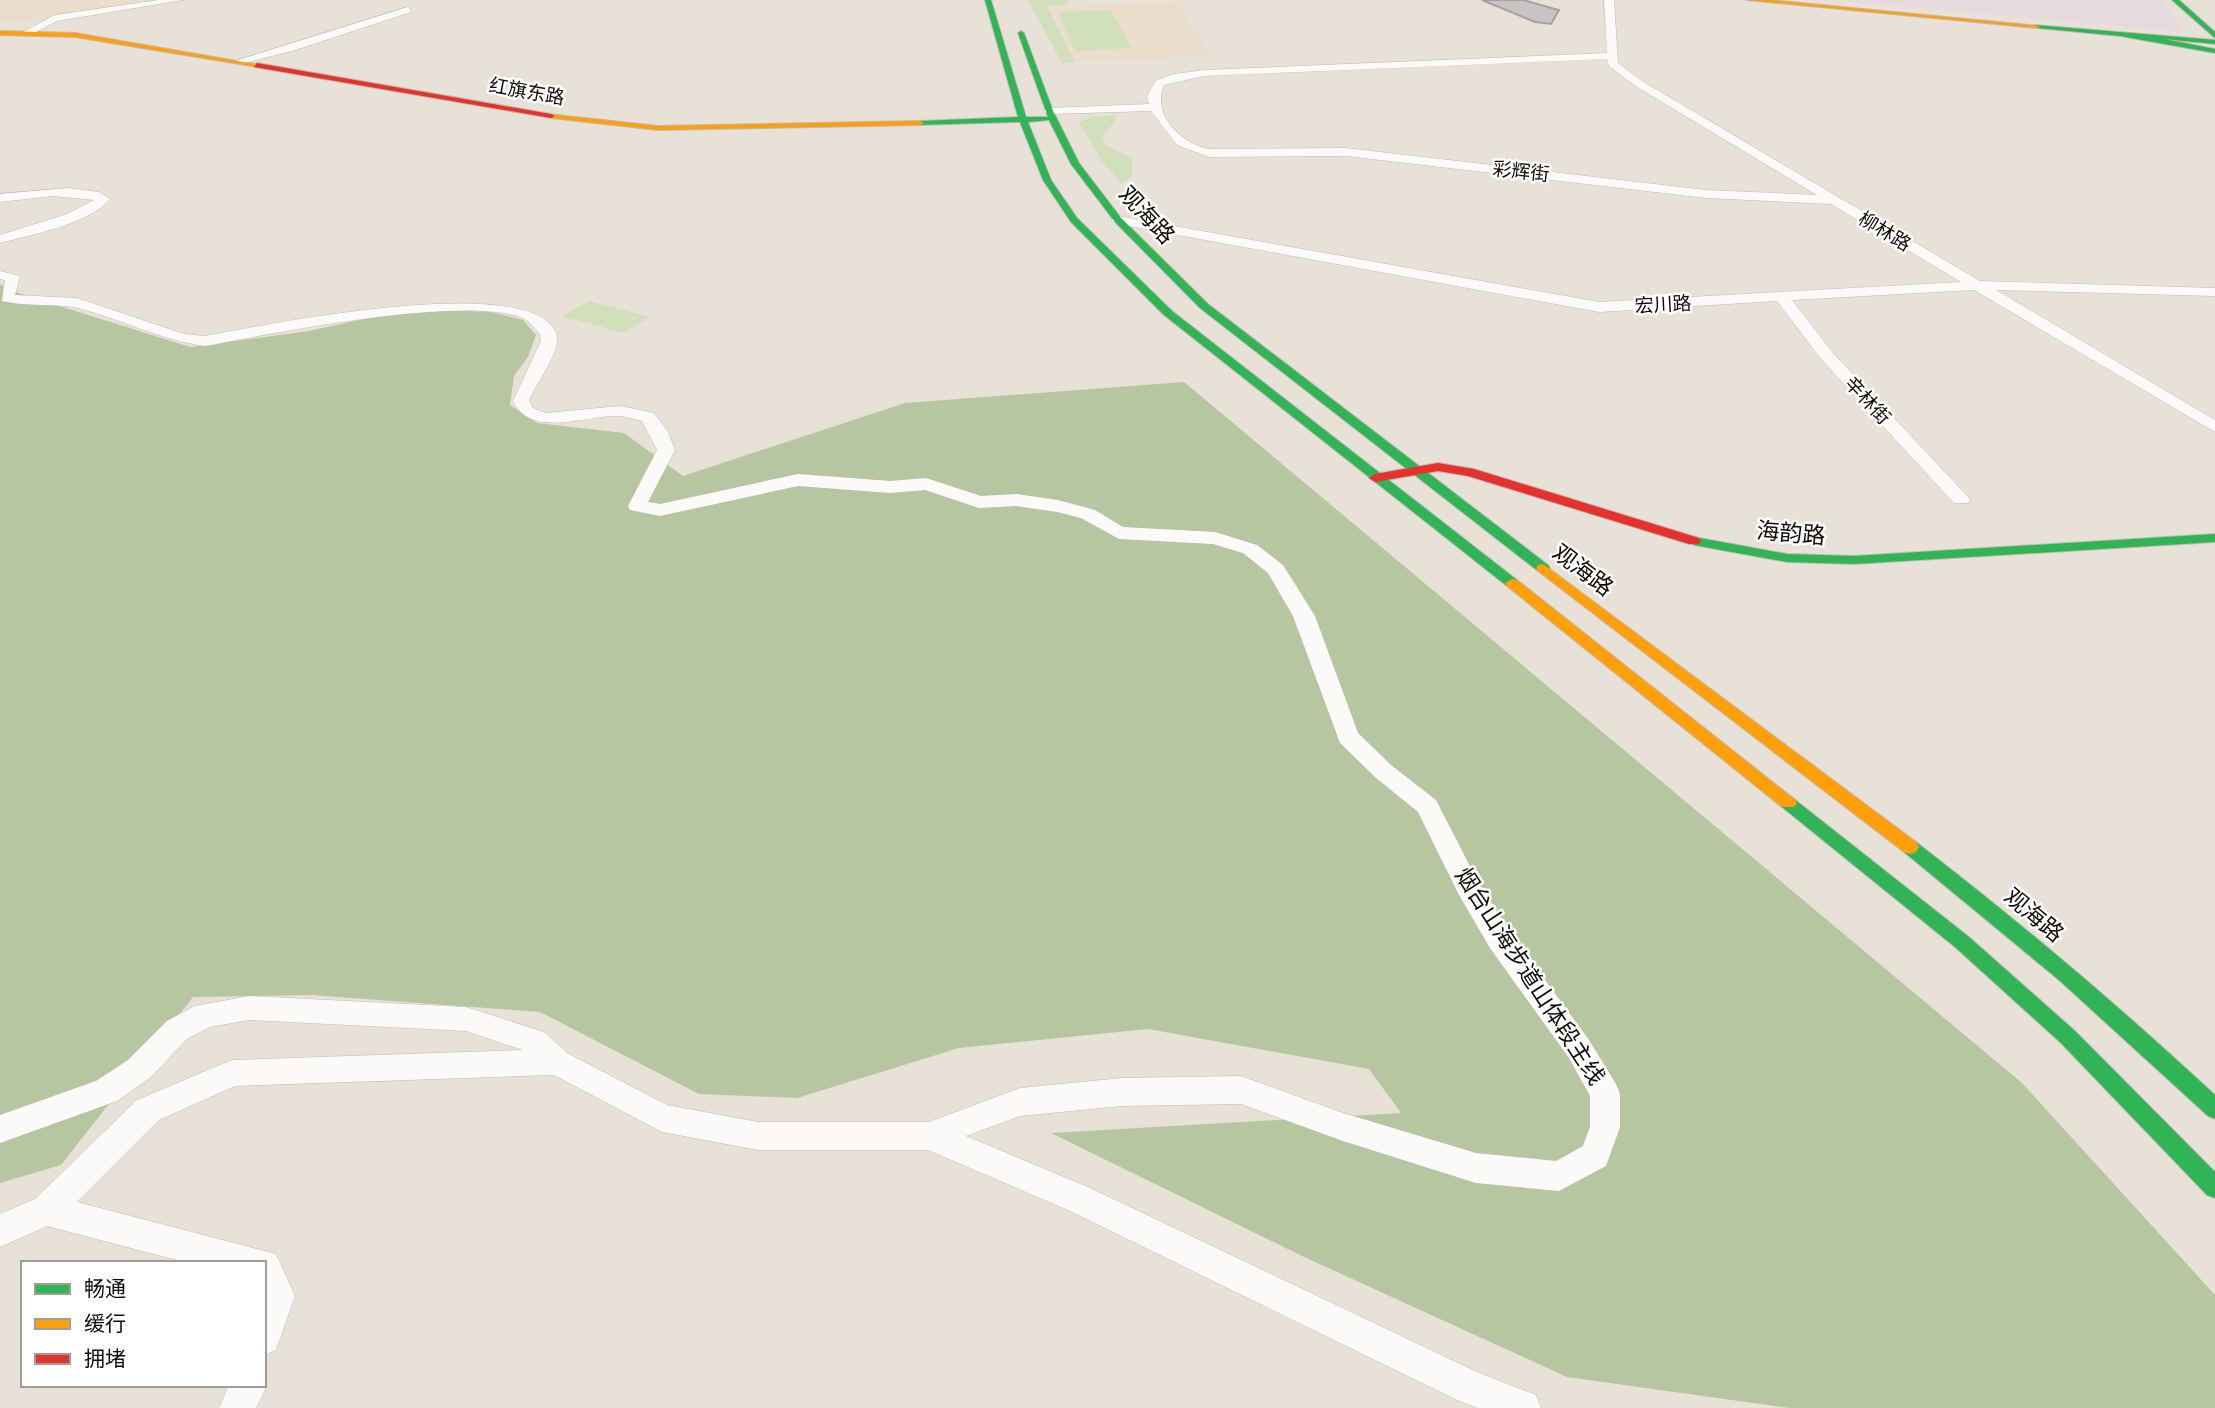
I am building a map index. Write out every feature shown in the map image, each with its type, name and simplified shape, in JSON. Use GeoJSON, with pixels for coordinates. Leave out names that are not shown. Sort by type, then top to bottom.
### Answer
{"type":"FeatureCollection","features":[{"type":"Feature","properties":{"kind":"main road"},"geometry":{"type":"LineString","coordinates":[[988,0],[1023,116],[1047,180],[1074,220],[1095,243],[1168,313],[1375,478],[1617,665],[1962,942],[2068,1037],[2215,1187]]}},
{"type":"Feature","properties":{"kind":"main road"},"geometry":{"type":"LineString","coordinates":[[1749,0],[2215,42]]}},
{"type":"Feature","properties":{"kind":"main road"},"geometry":{"type":"LineString","coordinates":[[2175,0],[2215,36]]}},
{"type":"Feature","properties":{"kind":"main road","name":"观海路"},"geometry":{"type":"LineString","coordinates":[[1013,12],[1051,115],[1075,164],[1118,220],[1204,306],[1414,470],[2004,919],[2138,1036],[2215,1109]]}},
{"type":"Feature","properties":{"kind":"main road","name":"红旗东路"},"geometry":{"type":"LineString","coordinates":[[0,27],[143,36],[566,111],[666,121],[804,121],[1051,115]]}},
{"type":"Feature","properties":{"kind":"main road","name":"红旗东路"},"geometry":{"type":"LineString","coordinates":[[0,33],[34,29],[107,38],[547,116],[658,128],[790,128],[1023,116]]}},
{"type":"Feature","properties":{"kind":"main road"},"geometry":{"type":"LineString","coordinates":[[2112,32],[2215,51]]}},
{"type":"Feature","properties":{"kind":"main road","name":"海韵路"},"geometry":{"type":"LineString","coordinates":[[1375,478],[1438,467],[1469,472],[1677,537],[1722,548],[1787,558],[1854,560],[2215,538]]}},
{"type":"Feature","properties":{"kind":"street"},"geometry":{"type":"LineString","coordinates":[[34,29],[55,18],[178,0]]}},
{"type":"Feature","properties":{"kind":"street"},"geometry":{"type":"LineString","coordinates":[[1051,115],[1154,107],[1153,97],[1159,83],[1174,76],[1613,56],[1609,0]]}},
{"type":"Feature","properties":{"kind":"street"},"geometry":{"type":"LineString","coordinates":[[240,61],[408,10]]}},
{"type":"Feature","properties":{"kind":"street","name":"柳林路"},"geometry":{"type":"LineString","coordinates":[[1613,56],[1614,64],[1638,83],[2215,427]]}},
{"type":"Feature","properties":{"kind":"street","name":"彩辉街"},"geometry":{"type":"LineString","coordinates":[[1154,107],[1177,143],[1209,153],[1346,152],[1706,194],[1834,200]]}},
{"type":"Feature","properties":{"kind":"street"},"geometry":{"type":"LineString","coordinates":[[0,198],[79,193],[96,194],[103,199],[100,204],[77,214],[0,239]]}},
{"type":"Feature","properties":{"kind":"street","name":"宏川路"},"geometry":{"type":"LineString","coordinates":[[1118,220],[1599,307],[1976,285],[2215,292]]}},
{"type":"Feature","properties":{"kind":"street","name":"烟台山海步道山体段主线"},"geometry":{"type":"LineString","coordinates":[[0,275],[13,276],[8,298],[42,303],[77,303],[182,338],[205,341],[416,307],[522,313],[539,321],[548,332],[547,349],[524,388],[521,401],[526,411],[544,418],[620,411],[648,417],[659,432],[666,450],[637,506],[660,510],[798,480],[835,485],[890,487],[926,484],[979,502],[1016,500],[1058,506],[1088,514],[1119,533],[1215,538],[1250,550],[1276,569],[1304,616],[1348,737],[1383,771],[1427,806],[1468,888],[1500,940],[1579,1049],[1605,1094],[1605,1127],[1595,1156],[1559,1176],[1476,1168],[1343,1127],[1241,1090],[1122,1092],[1020,1102],[929,1136],[758,1136],[662,1118],[557,1062],[534,1041],[466,1018],[249,1008],[205,1015],[177,1030],[139,1069],[106,1091],[0,1129]]}},
{"type":"Feature","properties":{"kind":"street","name":"辛林街"},"geometry":{"type":"LineString","coordinates":[[1781,296],[1828,356],[1961,499]]}},
{"type":"Feature","properties":{"kind":"street"},"geometry":{"type":"LineString","coordinates":[[0,1231],[46,1210],[148,1110],[233,1073],[557,1062]]}},
{"type":"Feature","properties":{"kind":"street"},"geometry":{"type":"LineString","coordinates":[[929,1136],[1079,1199],[1470,1387],[1522,1408]]}},
{"type":"Feature","properties":{"kind":"street"},"geometry":{"type":"LineString","coordinates":[[46,1210],[245,1261]]}},
{"type":"Feature","properties":{"kind":"street"},"geometry":{"type":"LineString","coordinates":[[266,1270],[278,1296],[266,1332]]}},
{"type":"Feature","properties":{"kind":"street"},"geometry":{"type":"LineString","coordinates":[[237,1408],[248,1387]]}},
{"type":"Feature","properties":{"kind":"shaded area"},"geometry":{"type":"Polygon","coordinates":[[[0,0],[157,0],[28,22],[0,22],[0,0]]]}},
{"type":"Feature","properties":{"kind":"shaded area"},"geometry":{"type":"Polygon","coordinates":[[[1833,0],[2162,0],[2185,32],[1833,0]]]}},
{"type":"Feature","properties":{"kind":"shaded area"},"geometry":{"type":"Polygon","coordinates":[[[1176,2],[1211,56],[1075,62],[1047,8],[1176,2]]]}},
{"type":"Feature","properties":{"kind":"green space"},"geometry":{"type":"Polygon","coordinates":[[[1028,0],[1066,0],[1069,5],[1047,6],[1075,62],[1062,63],[1028,0]]]}},
{"type":"Feature","properties":{"kind":"green space"},"geometry":{"type":"Polygon","coordinates":[[[1111,10],[1132,48],[1075,51],[1058,12],[1111,10]]]}},
{"type":"Feature","properties":{"kind":"green space"},"geometry":{"type":"Polygon","coordinates":[[[1116,115],[1115,121],[1102,138],[1106,145],[1132,159],[1132,176],[1122,184],[1102,161],[1079,122],[1091,117],[1116,115]]]}},
{"type":"Feature","properties":{"kind":"green space"},"geometry":{"type":"Polygon","coordinates":[[[0,284],[12,291],[190,347],[309,331],[410,309],[491,312],[523,320],[536,335],[528,357],[514,376],[510,405],[537,423],[624,433],[683,476],[905,403],[1184,382],[2022,1083],[2215,1295],[2215,1408],[1789,1408],[1567,1377],[1302,1256],[1051,1133],[1401,1113],[1369,1069],[1148,1029],[959,1048],[797,1098],[699,1094],[540,1012],[311,995],[193,997],[61,1165],[0,1183],[0,284]]]}},
{"type":"Feature","properties":{"kind":"green space"},"geometry":{"type":"Polygon","coordinates":[[[589,301],[650,317],[624,333],[562,316],[589,301]]]}},
{"type":"Feature","properties":{"kind":"building"},"geometry":{"type":"Polygon","coordinates":[[[1482,0],[1523,0],[1559,10],[1551,24],[1535,22],[1482,0]]]}},
{"type":"Feature","properties":{"kind":"traffic: fast"},"geometry":{"type":"LineString","coordinates":[[988,0],[1023,120],[1047,180],[1074,220],[1168,313],[1512,583]]}},
{"type":"Feature","properties":{"kind":"traffic: fast"},"geometry":{"type":"LineString","coordinates":[[2175,0],[2215,36]]}},
{"type":"Feature","properties":{"kind":"traffic: fast"},"geometry":{"type":"LineString","coordinates":[[2037,26],[2215,42]]}},
{"type":"Feature","properties":{"kind":"traffic: fast"},"geometry":{"type":"LineString","coordinates":[[2112,32],[2215,51]]}},
{"type":"Feature","properties":{"kind":"traffic: fast"},"geometry":{"type":"LineString","coordinates":[[1021,33],[1049,111],[1075,164],[1118,220],[1204,306],[1543,568]]}},
{"type":"Feature","properties":{"kind":"traffic: fast"},"geometry":{"type":"LineString","coordinates":[[920,123],[1046,119]]}},
{"type":"Feature","properties":{"kind":"traffic: fast"},"geometry":{"type":"LineString","coordinates":[[1694,541],[1787,558],[1854,560],[2215,538]]}},
{"type":"Feature","properties":{"kind":"traffic: fast"},"geometry":{"type":"LineString","coordinates":[[1788,803],[1962,942],[2068,1037],[2215,1187]]}},
{"type":"Feature","properties":{"kind":"traffic: fast"},"geometry":{"type":"LineString","coordinates":[[1910,847],[2066,974],[2215,1109]]}},
{"type":"Feature","properties":{"kind":"traffic: slow"},"geometry":{"type":"LineString","coordinates":[[1749,0],[2037,26]]}},
{"type":"Feature","properties":{"kind":"traffic: slow"},"geometry":{"type":"LineString","coordinates":[[0,33],[75,35],[257,65]]}},
{"type":"Feature","properties":{"kind":"traffic: slow"},"geometry":{"type":"LineString","coordinates":[[551,116],[658,128],[920,123]]}},
{"type":"Feature","properties":{"kind":"traffic: slow"},"geometry":{"type":"LineString","coordinates":[[1543,568],[1910,847]]}},
{"type":"Feature","properties":{"kind":"traffic: slow"},"geometry":{"type":"LineString","coordinates":[[1512,583],[1788,803]]}},
{"type":"Feature","properties":{"kind":"traffic: jam"},"geometry":{"type":"LineString","coordinates":[[257,65],[551,116]]}},
{"type":"Feature","properties":{"kind":"traffic: jam"},"geometry":{"type":"LineString","coordinates":[[1375,478],[1438,467],[1470,472],[1694,541]]}}]}
